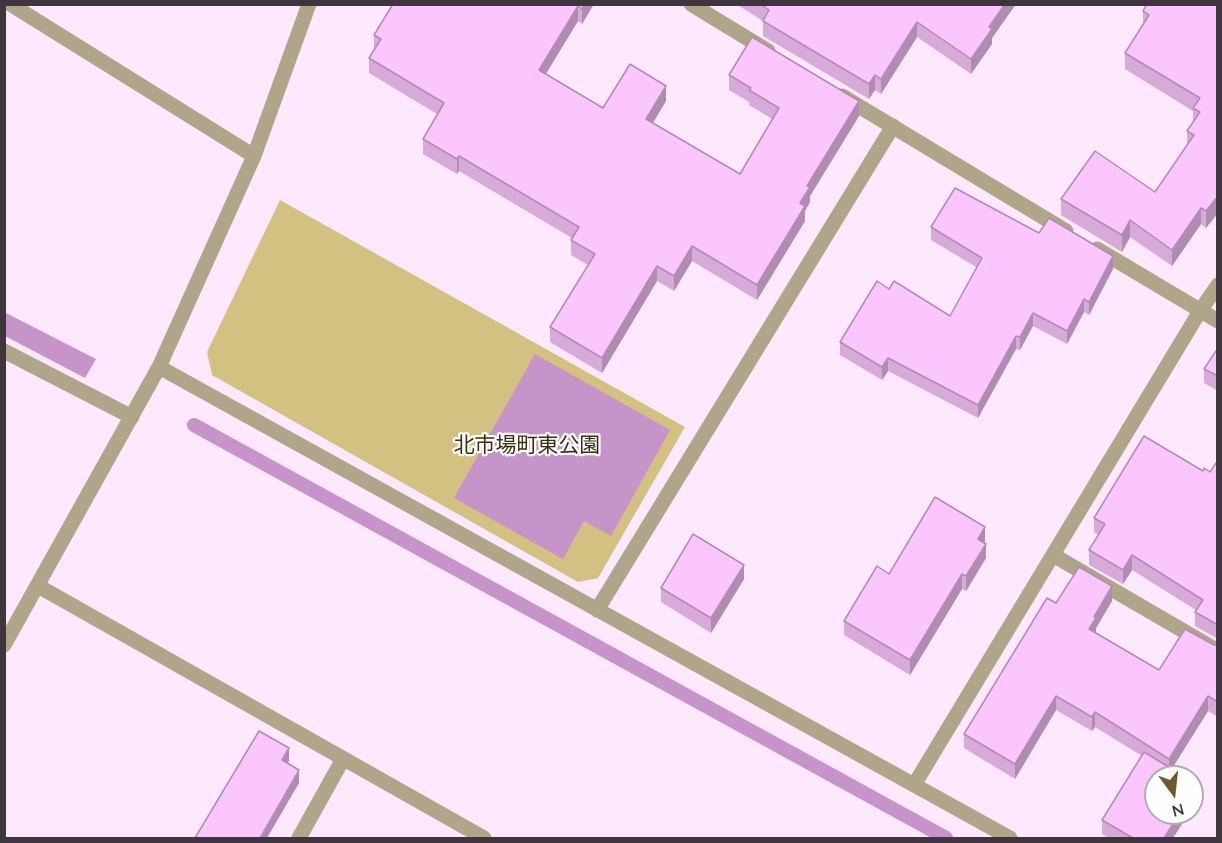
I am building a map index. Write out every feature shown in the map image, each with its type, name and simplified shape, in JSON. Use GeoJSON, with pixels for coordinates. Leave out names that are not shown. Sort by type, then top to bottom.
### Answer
{"type":"FeatureCollection","features":[{"type":"Feature","properties":{"kind":"street"},"geometry":{"type":"LineString","coordinates":[[4,12],[9,4],[254,156]]}},
{"type":"Feature","properties":{"kind":"street"},"geometry":{"type":"LineString","coordinates":[[4,645],[159,367],[254,156],[309,4]]}},
{"type":"Feature","properties":{"kind":"street"},"geometry":{"type":"LineString","coordinates":[[691,4],[782,59]]}},
{"type":"Feature","properties":{"kind":"street"},"geometry":{"type":"LineString","coordinates":[[832,89],[1218,321]]}},
{"type":"Feature","properties":{"kind":"street"},"geometry":{"type":"LineString","coordinates":[[597,610],[893,126]]}},
{"type":"Feature","properties":{"kind":"street"},"geometry":{"type":"LineString","coordinates":[[914,785],[1200,311],[1218,285]]}},
{"type":"Feature","properties":{"kind":"street"},"geometry":{"type":"LineString","coordinates":[[4,351],[132,417]]}},
{"type":"Feature","properties":{"kind":"street"},"geometry":{"type":"LineString","coordinates":[[159,367],[1010,838]]}},
{"type":"Feature","properties":{"kind":"street"},"geometry":{"type":"LineString","coordinates":[[1053,555],[1218,651]]}},
{"type":"Feature","properties":{"kind":"street"},"geometry":{"type":"LineString","coordinates":[[38,586],[484,838]]}},
{"type":"Feature","properties":{"kind":"street"},"geometry":{"type":"LineString","coordinates":[[299,838],[344,759]]}},
{"type":"Feature","properties":{"kind":"green space","name":"北市場町東公園"},"geometry":{"type":"Polygon","coordinates":[[[280,200],[685,427],[598,578],[578,582],[212,375],[207,352],[280,200]]]}},
{"type":"Feature","properties":{"kind":"shaded area"},"geometry":{"type":"Polygon","coordinates":[[[4,312],[96,359],[85,378],[5,336],[4,312]]]}},
{"type":"Feature","properties":{"kind":"shaded area"},"geometry":{"type":"Polygon","coordinates":[[[535,354],[670,430],[611,536],[584,521],[563,559],[454,498],[535,354]]]}},
{"type":"Feature","properties":{"kind":"building"},"geometry":{"type":"Polygon","coordinates":[[[393,4],[585,4],[582,9],[578,6],[539,70],[603,108],[630,64],[666,86],[646,119],[740,174],[779,108],[729,75],[752,37],[859,101],[807,186],[810,187],[800,203],[805,206],[757,285],[692,246],[674,276],[657,266],[602,358],[550,327],[595,254],[571,240],[579,227],[459,156],[457,159],[423,139],[444,103],[369,58],[381,39],[374,35],[393,4]]]}},
{"type":"Feature","properties":{"kind":"building"},"geometry":{"type":"Polygon","coordinates":[[[760,4],[1005,4],[989,27],[992,29],[971,59],[917,22],[881,79],[875,75],[869,84],[763,21],[769,10],[760,4]]]}},
{"type":"Feature","properties":{"kind":"building"},"geometry":{"type":"Polygon","coordinates":[[[1147,4],[1218,4],[1218,196],[1206,211],[1201,208],[1172,250],[1130,220],[1122,235],[1061,199],[1095,151],[1155,192],[1194,135],[1187,131],[1200,112],[1193,108],[1200,98],[1125,53],[1149,15],[1143,11],[1147,4]]]}},
{"type":"Feature","properties":{"kind":"building"},"geometry":{"type":"Polygon","coordinates":[[[955,188],[1039,233],[1049,218],[1113,256],[1089,302],[1084,299],[1067,331],[1033,313],[1020,337],[1016,336],[978,405],[888,358],[882,367],[840,342],[877,281],[889,289],[894,281],[950,316],[982,258],[931,227],[955,188]]]}},
{"type":"Feature","properties":{"kind":"building"},"geometry":{"type":"Polygon","coordinates":[[[1218,348],[1218,376],[1204,369],[1218,348]]]}},
{"type":"Feature","properties":{"kind":"building"},"geometry":{"type":"Polygon","coordinates":[[[1144,436],[1203,471],[1204,468],[1210,472],[1218,460],[1218,625],[1195,612],[1203,600],[1132,555],[1123,570],[1089,550],[1105,524],[1094,518],[1144,436]]]}},
{"type":"Feature","properties":{"kind":"building"},"geometry":{"type":"Polygon","coordinates":[[[935,497],[985,527],[978,539],[986,544],[966,576],[962,574],[910,660],[844,621],[877,566],[889,574],[935,497]]]}},
{"type":"Feature","properties":{"kind":"building"},"geometry":{"type":"Polygon","coordinates":[[[693,534],[744,565],[711,618],[661,588],[693,534]]]}},
{"type":"Feature","properties":{"kind":"building"},"geometry":{"type":"Polygon","coordinates":[[[1079,567],[1112,586],[1089,629],[1159,670],[1185,629],[1218,645],[1218,702],[1208,696],[1169,759],[1095,712],[1092,717],[1056,696],[1015,764],[964,734],[1047,598],[1056,603],[1079,567]]]}},
{"type":"Feature","properties":{"kind":"building"},"geometry":{"type":"Polygon","coordinates":[[[259,731],[289,748],[282,760],[299,770],[260,838],[195,838],[259,731]]]}},
{"type":"Feature","properties":{"kind":"building"},"geometry":{"type":"Polygon","coordinates":[[[1144,752],[1165,765],[1144,765],[1144,825],[1172,825],[1164,838],[1133,838],[1102,820],[1144,752]]]}},
{"type":"Feature","properties":{"kind":"waterway"},"geometry":{"type":"LineString","coordinates":[[194,425],[946,838]]}}]}
